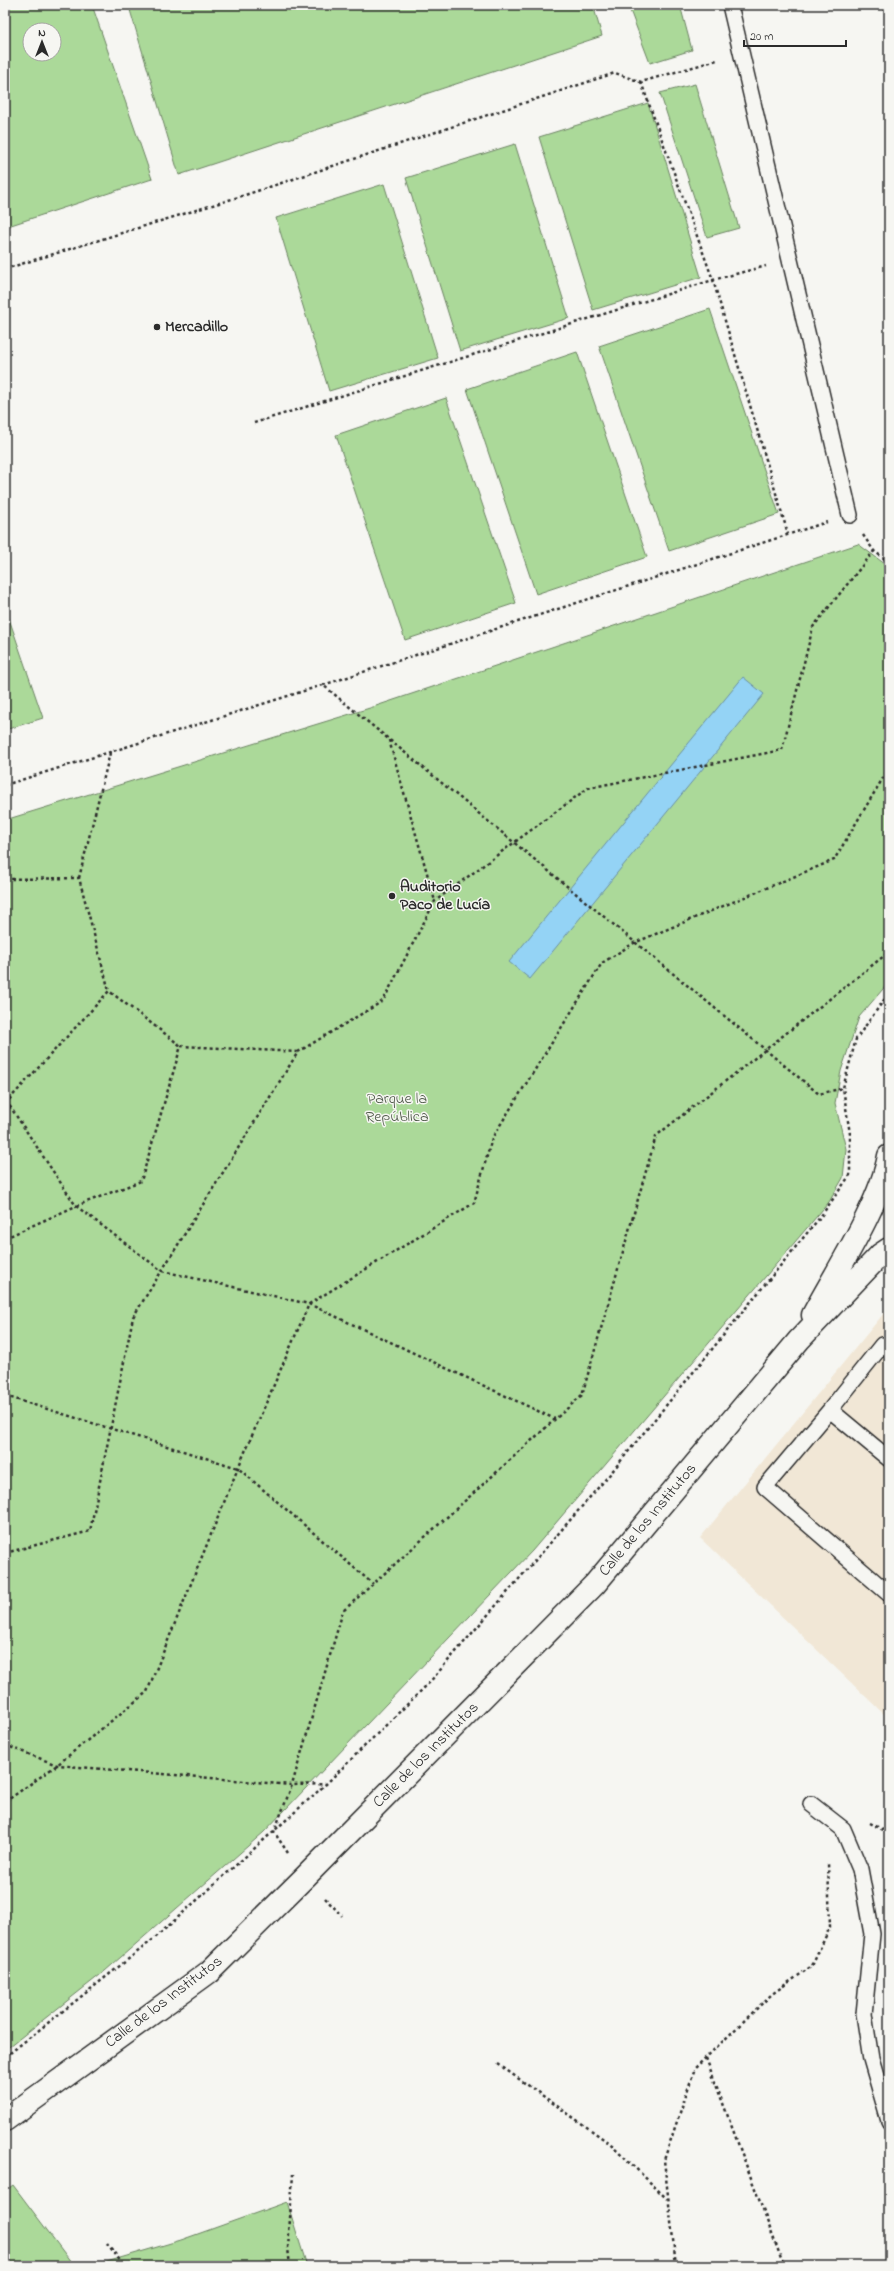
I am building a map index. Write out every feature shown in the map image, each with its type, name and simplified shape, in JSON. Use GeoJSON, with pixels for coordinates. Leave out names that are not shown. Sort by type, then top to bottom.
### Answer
{"type":"FeatureCollection","features":[{"type":"Feature","properties":{"kind":"street","name":"Calle de los Institutos"},"geometry":{"type":"LineString","coordinates":[[799,1340],[864,1221],[887,1168],[889,1156]]}},
{"type":"Feature","properties":{"kind":"street","name":"Calle de los Institutos"},"geometry":{"type":"LineString","coordinates":[[5,2120],[209,1972],[595,1584],[799,1340],[880,1256],[889,1249]]}},
{"type":"Feature","properties":{"kind":"lane"},"geometry":{"type":"LineString","coordinates":[[730,5],[743,53],[850,515]]}},
{"type":"Feature","properties":{"kind":"lane"},"geometry":{"type":"LineString","coordinates":[[887,1345],[765,1487],[889,1594]]}},
{"type":"Feature","properties":{"kind":"lane"},"geometry":{"type":"LineString","coordinates":[[830,1410],[889,1459]]}},
{"type":"Feature","properties":{"kind":"lane"},"geometry":{"type":"LineString","coordinates":[[811,1804],[844,1829],[860,1868],[872,1934],[864,2014],[871,2059],[889,2121]]}},
{"type":"Feature","properties":{"kind":"path"},"geometry":{"type":"LineString","coordinates":[[5,269],[245,195],[615,74],[641,82],[743,53]]}},
{"type":"Feature","properties":{"kind":"path"},"geometry":{"type":"LineString","coordinates":[[641,82],[713,280],[788,534]]}},
{"type":"Feature","properties":{"kind":"path"},"geometry":{"type":"LineString","coordinates":[[254,423],[713,280],[791,259]]}},
{"type":"Feature","properties":{"kind":"path"},"geometry":{"type":"LineString","coordinates":[[5,785],[323,685],[850,515],[874,551],[889,562]]}},
{"type":"Feature","properties":{"kind":"path"},"geometry":{"type":"LineString","coordinates":[[5,1553],[90,1531],[133,1317],[298,1052],[383,1001],[435,901],[588,788],[782,750],[813,627],[874,551]]}},
{"type":"Feature","properties":{"kind":"path"},"geometry":{"type":"LineString","coordinates":[[323,685],[819,1094],[843,1088]]}},
{"type":"Feature","properties":{"kind":"path"},"geometry":{"type":"LineString","coordinates":[[390,740],[435,901]]}},
{"type":"Feature","properties":{"kind":"path"},"geometry":{"type":"LineString","coordinates":[[110,752],[79,878],[109,991],[181,1046],[298,1052]]}},
{"type":"Feature","properties":{"kind":"path"},"geometry":{"type":"LineString","coordinates":[[5,1802],[57,1765],[147,1692],[238,1468],[308,1304],[474,1203],[492,1138],[602,963],[634,943],[834,860],[889,768]]}},
{"type":"Feature","properties":{"kind":"path"},"geometry":{"type":"LineString","coordinates":[[5,879],[79,878]]}},
{"type":"Feature","properties":{"kind":"path"},"geometry":{"type":"LineString","coordinates":[[274,1832],[292,1785],[343,1611],[582,1395],[656,1136],[889,952]]}},
{"type":"Feature","properties":{"kind":"path"},"geometry":{"type":"LineString","coordinates":[[6,1103],[109,991]]}},
{"type":"Feature","properties":{"kind":"path"},"geometry":{"type":"LineString","coordinates":[[5,2057],[155,1938],[326,1784],[433,1678],[610,1474],[821,1216],[850,1175],[850,1134],[843,1088],[856,1039],[889,993]]}},
{"type":"Feature","properties":{"kind":"path"},"geometry":{"type":"LineString","coordinates":[[5,1238],[76,1206],[141,1181],[181,1046]]}},
{"type":"Feature","properties":{"kind":"path"},"geometry":{"type":"LineString","coordinates":[[5,1095],[6,1103],[76,1206],[162,1271],[308,1304],[555,1419]]}},
{"type":"Feature","properties":{"kind":"path"},"geometry":{"type":"LineString","coordinates":[[5,1396],[110,1427],[238,1468],[373,1584]]}},
{"type":"Feature","properties":{"kind":"path"},"geometry":{"type":"LineString","coordinates":[[5,1745],[57,1765],[292,1785],[326,1784]]}},
{"type":"Feature","properties":{"kind":"path"},"geometry":{"type":"LineString","coordinates":[[274,1832],[292,1859]]}},
{"type":"Feature","properties":{"kind":"path"},"geometry":{"type":"LineString","coordinates":[[676,2266],[667,2199],[664,2160],[695,2068],[772,1994],[812,1966],[830,1927],[828,1862]]}},
{"type":"Feature","properties":{"kind":"path"},"geometry":{"type":"LineString","coordinates":[[320,1893],[342,1916]]}},
{"type":"Feature","properties":{"kind":"path"},"geometry":{"type":"LineString","coordinates":[[706,2058],[784,2266]]}},
{"type":"Feature","properties":{"kind":"path"},"geometry":{"type":"LineString","coordinates":[[498,2064],[612,2145],[667,2199]]}},
{"type":"Feature","properties":{"kind":"path"},"geometry":{"type":"LineString","coordinates":[[290,2266],[288,2248],[293,2174]]}},
{"type":"Feature","properties":{"kind":"path"},"geometry":{"type":"LineString","coordinates":[[107,2243],[124,2266]]}},
{"type":"Feature","properties":{"kind":"shaded area"},"geometry":{"type":"Polygon","coordinates":[[[889,1307],[889,1719],[700,1538],[889,1307]]]}},
{"type":"Feature","properties":{"kind":"green space"},"geometry":{"type":"Polygon","coordinates":[[[5,5],[92,5],[152,179],[5,227],[5,5]]]}},
{"type":"Feature","properties":{"kind":"green space"},"geometry":{"type":"Polygon","coordinates":[[[149,5],[593,5],[602,36],[179,175],[130,10],[149,5]]]}},
{"type":"Feature","properties":{"kind":"green space"},"geometry":{"type":"Polygon","coordinates":[[[628,5],[680,5],[692,50],[650,63],[628,5]]]}},
{"type":"Feature","properties":{"kind":"green space"},"geometry":{"type":"Polygon","coordinates":[[[695,84],[739,228],[707,237],[660,93],[695,84]]]}},
{"type":"Feature","properties":{"kind":"green space"},"geometry":{"type":"Polygon","coordinates":[[[648,103],[701,277],[593,310],[539,137],[648,103]]]}},
{"type":"Feature","properties":{"kind":"green space"},"geometry":{"type":"Polygon","coordinates":[[[515,144],[569,318],[460,351],[406,178],[515,144]]]}},
{"type":"Feature","properties":{"kind":"green space"},"geometry":{"type":"Polygon","coordinates":[[[384,184],[438,358],[329,391],[276,218],[384,184]]]}},
{"type":"Feature","properties":{"kind":"green space"},"geometry":{"type":"Polygon","coordinates":[[[710,309],[779,514],[669,551],[599,346],[710,309]]]}},
{"type":"Feature","properties":{"kind":"green space"},"geometry":{"type":"Polygon","coordinates":[[[577,352],[647,557],[536,594],[467,389],[577,352]]]}},
{"type":"Feature","properties":{"kind":"green space"},"geometry":{"type":"Polygon","coordinates":[[[446,398],[516,603],[405,640],[336,435],[446,398]]]}},
{"type":"Feature","properties":{"kind":"green space","name":"Parque la República"},"geometry":{"type":"Polygon","coordinates":[[[858,544],[889,567],[889,982],[859,1017],[841,1071],[835,1103],[846,1149],[843,1178],[829,1202],[532,1551],[264,1832],[105,1971],[5,2050],[5,820],[373,707],[858,544]]]}},
{"type":"Feature","properties":{"kind":"green space"},"geometry":{"type":"Polygon","coordinates":[[[5,607],[43,718],[5,730],[5,607]]]}},
{"type":"Feature","properties":{"kind":"green space"},"geometry":{"type":"Polygon","coordinates":[[[13,2185],[74,2266],[5,2266],[5,2191],[13,2185]]]}},
{"type":"Feature","properties":{"kind":"green space"},"geometry":{"type":"Polygon","coordinates":[[[287,2202],[307,2266],[93,2266],[181,2240],[287,2202]]]}},
{"type":"Feature","properties":{"kind":"water"},"geometry":{"type":"Polygon","coordinates":[[[743,677],[764,694],[530,979],[509,962],[743,677]]]}},
{"type":"Feature","properties":{"kind":"place","name":"Mercadillo"},"geometry":{"type":"Point","coordinates":[157,327]}},
{"type":"Feature","properties":{"kind":"place","name":"Auditorio Paco de Lucía"},"geometry":{"type":"Point","coordinates":[392,896]}}]}
